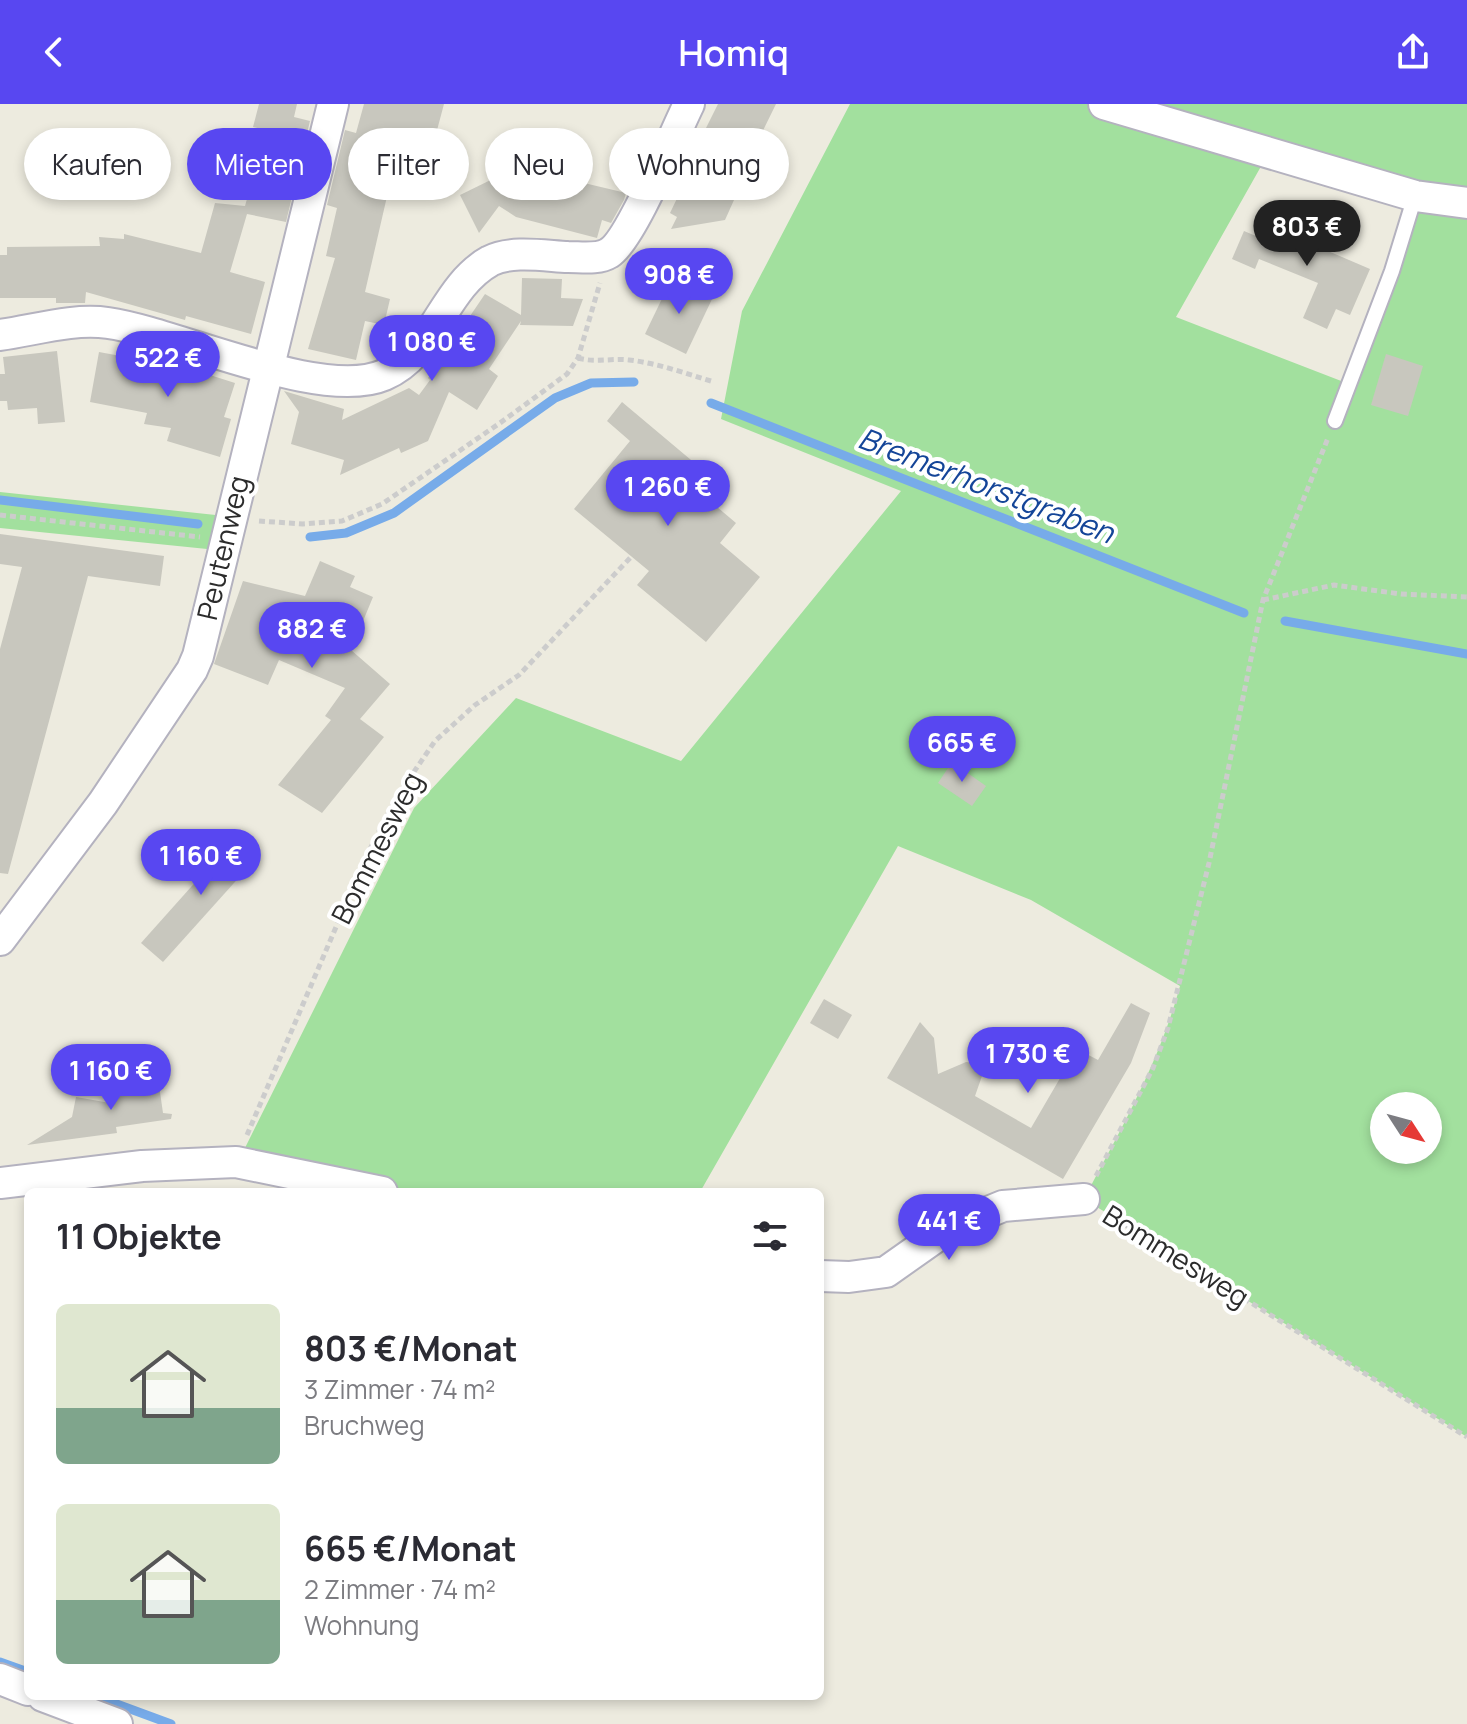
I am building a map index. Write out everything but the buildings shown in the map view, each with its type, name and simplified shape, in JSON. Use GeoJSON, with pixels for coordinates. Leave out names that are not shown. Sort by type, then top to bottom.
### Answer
{"type":"FeatureCollection","features":[{"type":"Feature","properties":{"kind":"street","name":"Peutenweg"},"geometry":{"type":"LineString","coordinates":[[0,940],[103,803],[192,670],[333,104]]}},
{"type":"Feature","properties":{"kind":"street"},"geometry":{"type":"LineString","coordinates":[[0,335],[76,323],[105,323],[267,367],[340,382],[372,380],[388,374],[416,350],[462,282],[494,259],[519,255],[592,258],[608,254],[626,235],[689,104]]}},
{"type":"Feature","properties":{"kind":"street"},"geometry":{"type":"LineString","coordinates":[[1104,104],[1415,196],[1467,203]]}},
{"type":"Feature","properties":{"kind":"street"},"geometry":{"type":"LineString","coordinates":[[0,1183],[142,1166],[236,1162],[363,1188]]}},
{"type":"Feature","properties":{"kind":"street","name":"Bommesweg"},"geometry":{"type":"LineString","coordinates":[[824,1276],[849,1277],[886,1272],[947,1229],[1003,1206],[1084,1199]]}},
{"type":"Feature","properties":{"kind":"street"},"geometry":{"type":"LineString","coordinates":[[0,1679],[24,1688]]}},
{"type":"Feature","properties":{"kind":"street"},"geometry":{"type":"LineString","coordinates":[[54,1700],[117,1724]]}},
{"type":"Feature","properties":{"kind":"lane"},"geometry":{"type":"LineString","coordinates":[[1335,421],[1392,271],[1415,196]]}},
{"type":"Feature","properties":{"kind":"path"},"geometry":{"type":"LineString","coordinates":[[0,515],[227,530],[342,521],[382,504],[567,374],[578,358],[608,254]]}},
{"type":"Feature","properties":{"kind":"path"},"geometry":{"type":"LineString","coordinates":[[578,358],[593,362],[627,360],[667,367],[711,381]]}},
{"type":"Feature","properties":{"kind":"path"},"geometry":{"type":"LineString","coordinates":[[1084,1199],[1153,1068],[1168,1028],[1209,863],[1263,600],[1335,421]]}},
{"type":"Feature","properties":{"kind":"path","name":"Bommesweg"},"geometry":{"type":"LineString","coordinates":[[236,1162],[366,857],[396,798],[435,741],[475,705],[519,675],[631,557]]}},
{"type":"Feature","properties":{"kind":"path"},"geometry":{"type":"LineString","coordinates":[[1263,600],[1334,585],[1401,594],[1467,597]]}},
{"type":"Feature","properties":{"kind":"path","name":"Bommesweg"},"geometry":{"type":"LineString","coordinates":[[1084,1199],[1467,1437]]}},
{"type":"Feature","properties":{"kind":"green space"},"geometry":{"type":"Polygon","coordinates":[[[850,104],[1467,104],[1467,1437],[1084,1199],[1150,1069],[1180,986],[1031,900],[898,846],[702,1188],[388,1188],[239,1160],[414,808],[516,698],[681,761],[901,491],[721,419],[742,311],[850,104]],[[1268,154],[1176,317],[1349,384],[1415,196],[1268,154]]]}},
{"type":"Feature","properties":{"kind":"green space"},"geometry":{"type":"Polygon","coordinates":[[[0,492],[225,516],[217,550],[0,528],[0,492]]]}},
{"type":"Feature","properties":{"kind":"waterway","name":"Bremerhorstgraben"},"geometry":{"type":"LineString","coordinates":[[310,537],[346,533],[394,513],[555,398],[591,383],[634,382]]}},
{"type":"Feature","properties":{"kind":"waterway","name":"Bremerhorstgraben"},"geometry":{"type":"LineString","coordinates":[[711,403],[1244,613]]}},
{"type":"Feature","properties":{"kind":"waterway","name":"Bremerhorstgraben"},"geometry":{"type":"LineString","coordinates":[[0,500],[198,524]]}},
{"type":"Feature","properties":{"kind":"waterway","name":"Bremerhorstgraben"},"geometry":{"type":"LineString","coordinates":[[1285,621],[1467,654]]}},
{"type":"Feature","properties":{"kind":"waterway"},"geometry":{"type":"LineString","coordinates":[[0,1662],[24,1671]]}},
{"type":"Feature","properties":{"kind":"waterway"},"geometry":{"type":"LineString","coordinates":[[106,1700],[171,1724]]}}]}
